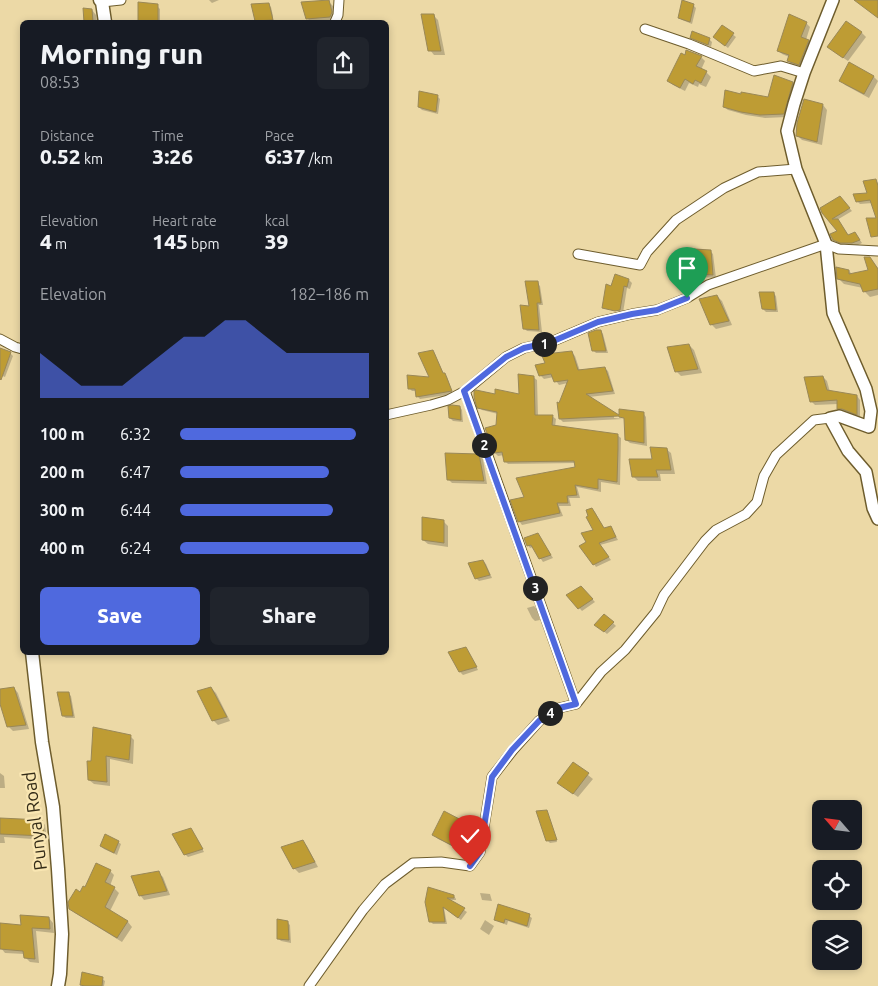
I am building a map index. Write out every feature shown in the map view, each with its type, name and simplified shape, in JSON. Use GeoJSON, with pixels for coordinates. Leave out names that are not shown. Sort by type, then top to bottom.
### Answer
{"type":"FeatureCollection","features":[{"type":"Feature","properties":{"kind":"main road"},"geometry":{"type":"LineString","coordinates":[[101,1],[105,20]]}},
{"type":"Feature","properties":{"kind":"main road","name":"Punyal Road"},"geometry":{"type":"LineString","coordinates":[[32,655],[42,742],[53,807],[58,869],[62,934],[58,986]]}},
{"type":"Feature","properties":{"kind":"street"},"geometry":{"type":"LineString","coordinates":[[101,1],[121,0]]}},
{"type":"Feature","properties":{"kind":"street"},"geometry":{"type":"LineString","coordinates":[[336,20],[339,0]]}},
{"type":"Feature","properties":{"kind":"street"},"geometry":{"type":"LineString","coordinates":[[309,986],[362,910],[384,884],[413,864],[441,862],[470,866],[480,852],[492,777],[512,750],[539,721],[555,709],[576,704],[601,672],[625,650],[656,612],[664,595],[705,542],[716,530],[746,514],[757,502],[764,476],[776,455],[814,420],[839,416],[870,427],[870,411],[866,389],[833,313],[826,244],[796,169],[788,131],[804,73],[833,0]]}},
{"type":"Feature","properties":{"kind":"street"},"geometry":{"type":"LineString","coordinates":[[645,29],[690,44],[754,70],[781,66],[804,73]]}},
{"type":"Feature","properties":{"kind":"street"},"geometry":{"type":"LineString","coordinates":[[578,254],[640,264],[647,252],[676,220],[724,188],[758,172],[796,169]]}},
{"type":"Feature","properties":{"kind":"street"},"geometry":{"type":"LineString","coordinates":[[389,414],[448,400],[464,391],[506,357],[524,348],[551,342],[598,322],[657,310],[687,298],[708,285],[826,244],[839,249],[878,251]]}},
{"type":"Feature","properties":{"kind":"street"},"geometry":{"type":"LineString","coordinates":[[0,339],[20,348]]}},
{"type":"Feature","properties":{"kind":"street"},"geometry":{"type":"LineString","coordinates":[[464,391],[576,704]]}},
{"type":"Feature","properties":{"kind":"street"},"geometry":{"type":"LineString","coordinates":[[830,418],[848,451],[866,472],[873,508],[878,519]]}},
{"type":"Feature","properties":{"kind":"building"},"geometry":{"type":"Polygon","coordinates":[[[329,0],[332,12],[330,17],[306,19],[301,2],[329,0]]]}},
{"type":"Feature","properties":{"kind":"building"},"geometry":{"type":"Polygon","coordinates":[[[682,0],[694,4],[690,22],[678,18],[682,0]]]}},
{"type":"Feature","properties":{"kind":"building"},"geometry":{"type":"Polygon","coordinates":[[[854,0],[878,0],[878,18],[854,0]]]}},
{"type":"Feature","properties":{"kind":"building"},"geometry":{"type":"Polygon","coordinates":[[[138,2],[158,4],[158,20],[138,20],[138,2]]]}},
{"type":"Feature","properties":{"kind":"building"},"geometry":{"type":"Polygon","coordinates":[[[269,3],[273,20],[255,20],[251,4],[269,3]]]}},
{"type":"Feature","properties":{"kind":"building"},"geometry":{"type":"Polygon","coordinates":[[[83,8],[92,9],[93,20],[84,20],[83,8]]]}},
{"type":"Feature","properties":{"kind":"building"},"geometry":{"type":"Polygon","coordinates":[[[421,14],[434,14],[441,51],[428,51],[421,14]]]}},
{"type":"Feature","properties":{"kind":"building"},"geometry":{"type":"Polygon","coordinates":[[[789,14],[807,22],[801,37],[809,40],[799,65],[787,61],[789,55],[777,51],[789,14]]]}},
{"type":"Feature","properties":{"kind":"building"},"geometry":{"type":"Polygon","coordinates":[[[846,21],[862,32],[843,58],[827,47],[846,21]]]}},
{"type":"Feature","properties":{"kind":"building"},"geometry":{"type":"Polygon","coordinates":[[[722,25],[734,33],[725,46],[713,37],[722,25]]]}},
{"type":"Feature","properties":{"kind":"building"},"geometry":{"type":"Polygon","coordinates":[[[692,31],[710,38],[708,45],[690,38],[692,31]]]}},
{"type":"Feature","properties":{"kind":"building"},"geometry":{"type":"Polygon","coordinates":[[[686,50],[702,56],[696,66],[707,71],[701,83],[695,80],[693,84],[685,79],[680,88],[667,81],[681,53],[685,55],[686,50]]]}},
{"type":"Feature","properties":{"kind":"building"},"geometry":{"type":"Polygon","coordinates":[[[849,62],[874,76],[864,94],[839,81],[849,62]]]}},
{"type":"Feature","properties":{"kind":"building"},"geometry":{"type":"Polygon","coordinates":[[[774,75],[793,82],[784,114],[760,115],[723,107],[725,90],[768,97],[774,75]]]}},
{"type":"Feature","properties":{"kind":"building"},"geometry":{"type":"Polygon","coordinates":[[[419,91],[438,95],[436,112],[418,107],[419,91]]]}},
{"type":"Feature","properties":{"kind":"building"},"geometry":{"type":"Polygon","coordinates":[[[804,99],[823,104],[817,142],[796,136],[797,123],[804,99]]]}},
{"type":"Feature","properties":{"kind":"building"},"geometry":{"type":"Polygon","coordinates":[[[876,179],[878,186],[878,236],[871,237],[866,218],[876,218],[870,200],[856,202],[853,194],[867,193],[863,181],[876,179]]]}},
{"type":"Feature","properties":{"kind":"building"},"geometry":{"type":"Polygon","coordinates":[[[840,196],[850,208],[832,219],[838,219],[848,235],[855,232],[860,240],[852,243],[840,243],[833,240],[830,234],[837,231],[820,208],[840,196]]]}},
{"type":"Feature","properties":{"kind":"building"},"geometry":{"type":"Polygon","coordinates":[[[694,249],[711,250],[713,275],[697,274],[694,249]]]}},
{"type":"Feature","properties":{"kind":"building"},"geometry":{"type":"Polygon","coordinates":[[[864,257],[870,257],[878,269],[878,289],[863,292],[860,284],[837,279],[836,267],[849,270],[849,274],[868,270],[864,257]]]}},
{"type":"Feature","properties":{"kind":"building"},"geometry":{"type":"Polygon","coordinates":[[[615,274],[629,279],[627,287],[624,286],[620,310],[615,311],[602,308],[606,284],[611,286],[615,274]]]}},
{"type":"Feature","properties":{"kind":"building"},"geometry":{"type":"Polygon","coordinates":[[[525,281],[538,281],[541,303],[537,303],[539,330],[523,329],[520,305],[529,306],[525,281]]]}},
{"type":"Feature","properties":{"kind":"building"},"geometry":{"type":"Polygon","coordinates":[[[759,292],[774,292],[776,310],[762,309],[759,292]]]}},
{"type":"Feature","properties":{"kind":"building"},"geometry":{"type":"Polygon","coordinates":[[[717,295],[729,321],[710,325],[699,299],[717,295]]]}},
{"type":"Feature","properties":{"kind":"building"},"geometry":{"type":"Polygon","coordinates":[[[601,330],[606,351],[592,351],[588,333],[601,330]]]}},
{"type":"Feature","properties":{"kind":"building"},"geometry":{"type":"Polygon","coordinates":[[[689,344],[698,369],[675,372],[667,347],[689,344]]]}},
{"type":"Feature","properties":{"kind":"building"},"geometry":{"type":"Polygon","coordinates":[[[0,348],[11,352],[1,380],[0,379],[0,348]]]}},
{"type":"Feature","properties":{"kind":"building"},"geometry":{"type":"Polygon","coordinates":[[[552,349],[554,353],[572,351],[578,370],[605,367],[613,391],[586,394],[619,415],[619,409],[644,412],[644,443],[625,440],[624,418],[619,416],[559,419],[557,402],[559,403],[568,380],[554,382],[551,374],[539,376],[535,365],[545,363],[540,351],[552,349]]]}},
{"type":"Feature","properties":{"kind":"building"},"geometry":{"type":"Polygon","coordinates":[[[433,350],[452,391],[416,397],[415,389],[408,389],[407,375],[429,377],[418,353],[433,350]]]}},
{"type":"Feature","properties":{"kind":"building"},"geometry":{"type":"Polygon","coordinates":[[[518,374],[534,376],[535,415],[553,415],[552,425],[618,434],[618,449],[617,482],[598,479],[598,489],[575,485],[577,495],[567,496],[568,503],[557,503],[560,513],[518,522],[510,500],[524,497],[516,478],[575,467],[574,461],[504,462],[502,452],[494,453],[485,428],[496,425],[497,412],[477,408],[474,391],[495,394],[495,389],[519,394],[518,374]]]}},
{"type":"Feature","properties":{"kind":"building"},"geometry":{"type":"Polygon","coordinates":[[[823,376],[827,390],[857,395],[857,415],[837,409],[837,400],[810,402],[804,377],[823,376]]]}},
{"type":"Feature","properties":{"kind":"building"},"geometry":{"type":"Polygon","coordinates":[[[448,406],[460,406],[461,420],[449,418],[448,406]]]}},
{"type":"Feature","properties":{"kind":"building"},"geometry":{"type":"Polygon","coordinates":[[[650,447],[667,448],[671,470],[656,470],[658,477],[632,477],[629,459],[652,459],[650,447]]]}},
{"type":"Feature","properties":{"kind":"building"},"geometry":{"type":"Polygon","coordinates":[[[445,453],[479,454],[484,481],[447,480],[445,453]]]}},
{"type":"Feature","properties":{"kind":"building"},"geometry":{"type":"Polygon","coordinates":[[[592,508],[604,528],[611,526],[616,537],[599,543],[609,557],[593,565],[579,546],[586,542],[581,533],[593,530],[586,517],[588,516],[586,510],[592,508]]]}},
{"type":"Feature","properties":{"kind":"building"},"geometry":{"type":"Polygon","coordinates":[[[422,517],[444,520],[444,543],[422,540],[422,517]]]}},
{"type":"Feature","properties":{"kind":"building"},"geometry":{"type":"Polygon","coordinates":[[[538,533],[551,555],[539,559],[531,545],[527,546],[524,538],[538,533]]]}},
{"type":"Feature","properties":{"kind":"building"},"geometry":{"type":"Polygon","coordinates":[[[483,560],[490,575],[475,579],[468,563],[483,560]]]}},
{"type":"Feature","properties":{"kind":"building"},"geometry":{"type":"Polygon","coordinates":[[[581,586],[593,599],[578,609],[566,595],[581,586]]]}},
{"type":"Feature","properties":{"kind":"building"},"geometry":{"type":"Polygon","coordinates":[[[604,614],[614,622],[604,632],[594,625],[604,614]]]}},
{"type":"Feature","properties":{"kind":"building"},"geometry":{"type":"Polygon","coordinates":[[[466,647],[477,667],[459,672],[448,652],[466,647]]]}},
{"type":"Feature","properties":{"kind":"building"},"geometry":{"type":"Polygon","coordinates":[[[14,687],[26,725],[7,727],[0,704],[0,689],[14,687]]]}},
{"type":"Feature","properties":{"kind":"building"},"geometry":{"type":"Polygon","coordinates":[[[211,687],[227,717],[212,721],[197,691],[211,687]]]}},
{"type":"Feature","properties":{"kind":"building"},"geometry":{"type":"Polygon","coordinates":[[[57,692],[69,692],[73,716],[62,716],[57,692]]]}},
{"type":"Feature","properties":{"kind":"building"},"geometry":{"type":"Polygon","coordinates":[[[93,727],[131,735],[129,760],[106,756],[107,782],[88,780],[87,761],[91,761],[93,727]]]}},
{"type":"Feature","properties":{"kind":"building"},"geometry":{"type":"Polygon","coordinates":[[[573,762],[589,773],[573,794],[557,783],[573,762]]]}},
{"type":"Feature","properties":{"kind":"building"},"geometry":{"type":"Polygon","coordinates":[[[547,810],[557,840],[546,841],[536,811],[547,810]]]}},
{"type":"Feature","properties":{"kind":"building"},"geometry":{"type":"Polygon","coordinates":[[[444,811],[465,822],[453,846],[432,835],[444,811]]]}},
{"type":"Feature","properties":{"kind":"building"},"geometry":{"type":"Polygon","coordinates":[[[0,818],[42,820],[44,836],[0,834],[0,818]]]}},
{"type":"Feature","properties":{"kind":"building"},"geometry":{"type":"Polygon","coordinates":[[[191,828],[203,849],[184,855],[172,834],[191,828]]]}},
{"type":"Feature","properties":{"kind":"building"},"geometry":{"type":"Polygon","coordinates":[[[105,834],[119,841],[114,853],[100,846],[105,834]]]}},
{"type":"Feature","properties":{"kind":"building"},"geometry":{"type":"Polygon","coordinates":[[[303,840],[315,862],[293,869],[281,847],[303,840]]]}},
{"type":"Feature","properties":{"kind":"building"},"geometry":{"type":"Polygon","coordinates":[[[96,863],[111,870],[105,882],[115,887],[105,907],[128,921],[117,938],[69,909],[68,902],[76,889],[80,892],[83,886],[85,887],[96,863]]]}},
{"type":"Feature","properties":{"kind":"building"},"geometry":{"type":"Polygon","coordinates":[[[159,871],[167,891],[139,896],[131,876],[159,871]]]}},
{"type":"Feature","properties":{"kind":"building"},"geometry":{"type":"Polygon","coordinates":[[[428,887],[454,895],[454,898],[447,898],[465,908],[458,918],[443,907],[445,922],[429,922],[425,902],[428,887]]]}},
{"type":"Feature","properties":{"kind":"building"},"geometry":{"type":"Polygon","coordinates":[[[498,904],[530,914],[527,926],[505,919],[504,923],[494,920],[498,904]]]}},
{"type":"Feature","properties":{"kind":"building"},"geometry":{"type":"Polygon","coordinates":[[[20,915],[49,917],[50,929],[32,928],[35,959],[24,958],[23,951],[0,949],[0,923],[21,925],[20,915]]]}},
{"type":"Feature","properties":{"kind":"building"},"geometry":{"type":"Polygon","coordinates":[[[277,919],[288,921],[289,940],[277,939],[277,919]]]}},
{"type":"Feature","properties":{"kind":"building"},"geometry":{"type":"Polygon","coordinates":[[[82,972],[103,977],[102,986],[80,985],[82,972]]]}},
{"type":"Feature","properties":{"kind":"route"},"geometry":{"type":"LineString","coordinates":[[470,866],[480,852],[492,777],[512,750],[539,721],[555,709],[576,704],[464,391],[506,357],[524,348],[551,342],[598,322],[657,310],[687,298]]}}]}
